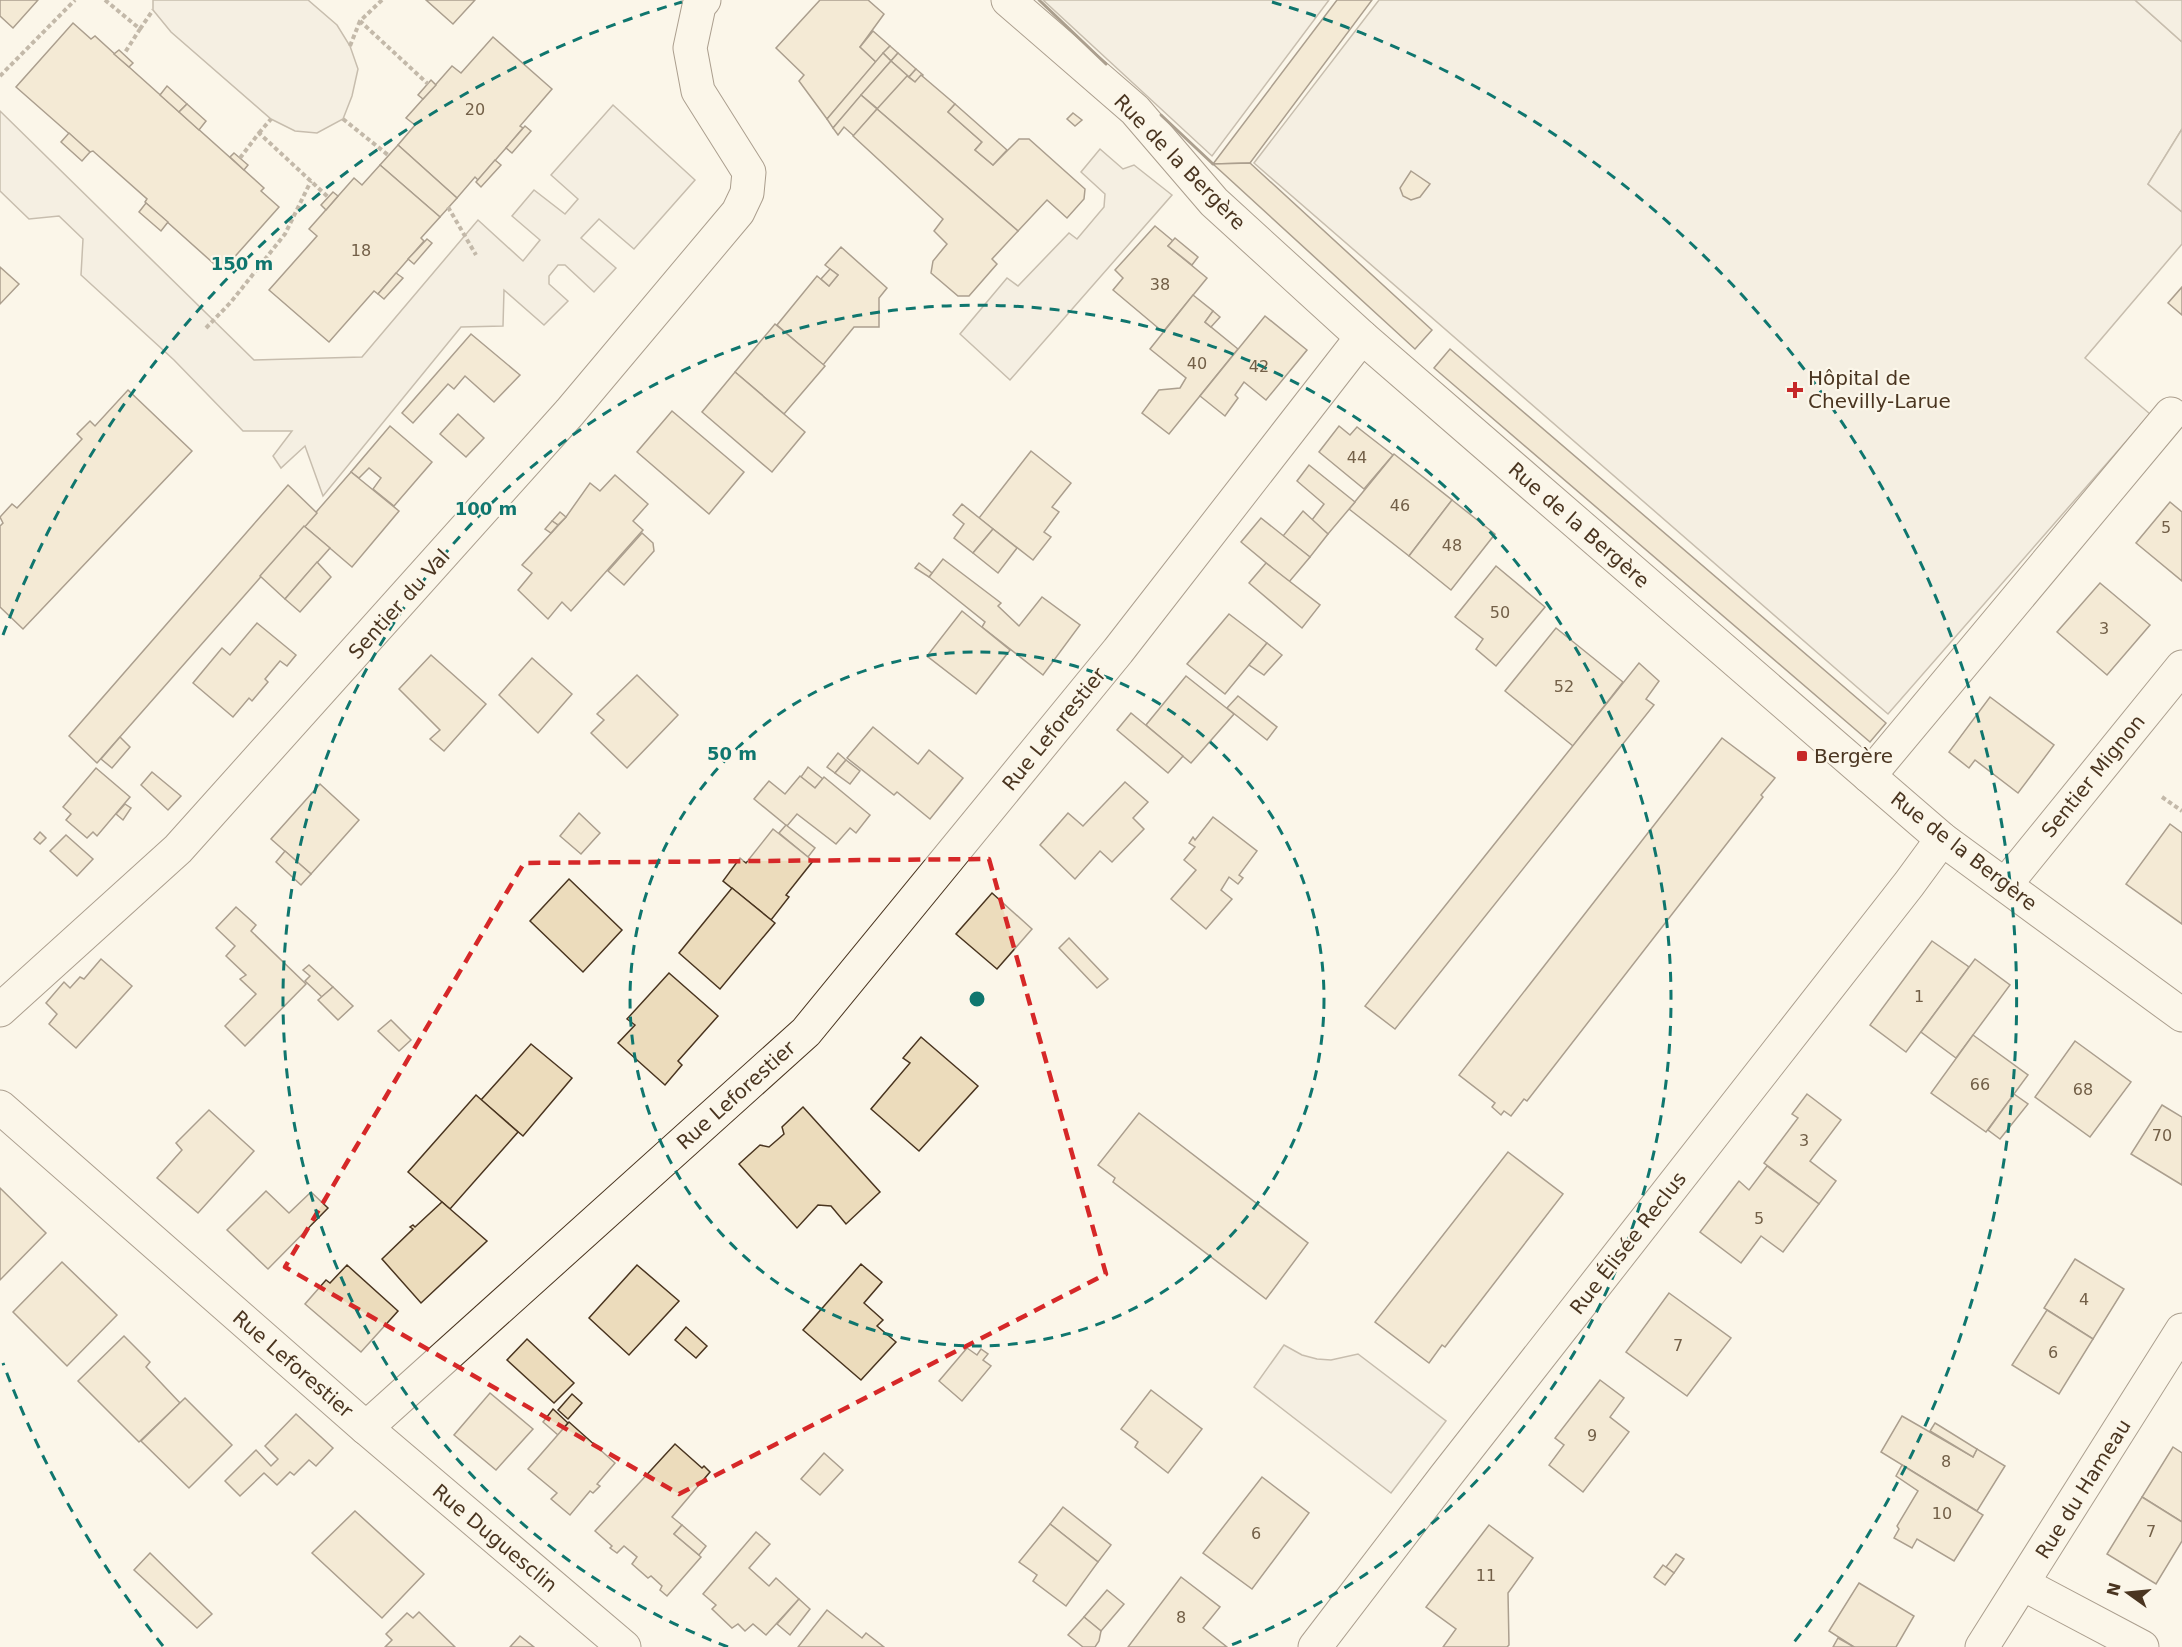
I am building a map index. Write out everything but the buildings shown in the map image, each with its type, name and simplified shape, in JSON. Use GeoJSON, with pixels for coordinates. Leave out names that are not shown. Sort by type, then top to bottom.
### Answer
{"type":"FeatureCollection","features":[{"type":"Feature","properties":{"kind":"street","name":"Sentier du Val"},"geometry":{"type":"LineString","coordinates":[[0,1010],[178,849],[570,412],[738,212],[747,192],[749,172],[698,91],[690,48],[699,6],[704,0]]}},
{"type":"Feature","properties":{"kind":"street","name":"Rue de la Bergère"},"geometry":{"type":"LineString","coordinates":[[1008,0],[1135,110],[1214,202],[1362,337],[1869,776],[1942,839],[2182,1015]]}},
{"type":"Feature","properties":{"kind":"street","name":"Rue Leforestier"},"geometry":{"type":"LineString","coordinates":[[0,1107],[366,1428],[806,1032],[1118,651],[1362,337]]}},
{"type":"Feature","properties":{"kind":"street"},"geometry":{"type":"LineString","coordinates":[[1869,776],[2171,414]]}},
{"type":"Feature","properties":{"kind":"street","name":"Sentier Mignon"},"geometry":{"type":"LineString","coordinates":[[2005,885],[2182,667]]}},
{"type":"Feature","properties":{"kind":"street","name":"Rue Élisée Reclus"},"geometry":{"type":"LineString","coordinates":[[1315,1647],[1444,1477],[1902,894],[1942,839]]}},
{"type":"Feature","properties":{"kind":"street","name":"Rue du Hameau"},"geometry":{"type":"LineString","coordinates":[[1982,1647],[2182,1330]]}},
{"type":"Feature","properties":{"kind":"street","name":"Rue Duguesclin"},"geometry":{"type":"LineString","coordinates":[[366,1428],[624,1647]]}},
{"type":"Feature","properties":{"kind":"street"},"geometry":{"type":"LineString","coordinates":[[2023,1584],[2142,1647]]}},
{"type":"Feature","properties":{"kind":"path"},"geometry":{"type":"LineString","coordinates":[[0,76],[75,0]]}},
{"type":"Feature","properties":{"kind":"path"},"geometry":{"type":"LineString","coordinates":[[105,0],[140,29]]}},
{"type":"Feature","properties":{"kind":"path"},"geometry":{"type":"LineString","coordinates":[[350,46],[360,21],[382,0]]}},
{"type":"Feature","properties":{"kind":"path"},"geometry":{"type":"LineString","coordinates":[[124,54],[153,10]]}},
{"type":"Feature","properties":{"kind":"path"},"geometry":{"type":"LineString","coordinates":[[360,21],[428,84]]}},
{"type":"Feature","properties":{"kind":"path"},"geometry":{"type":"LineString","coordinates":[[240,158],[271,119]]}},
{"type":"Feature","properties":{"kind":"path"},"geometry":{"type":"LineString","coordinates":[[343,119],[388,155]]}},
{"type":"Feature","properties":{"kind":"path"},"geometry":{"type":"LineString","coordinates":[[259,133],[328,197]]}},
{"type":"Feature","properties":{"kind":"path"},"geometry":{"type":"LineString","coordinates":[[206,328],[231,302],[285,234],[310,181]]}},
{"type":"Feature","properties":{"kind":"path"},"geometry":{"type":"LineString","coordinates":[[448,207],[476,255]]}},
{"type":"Feature","properties":{"kind":"path"},"geometry":{"type":"LineString","coordinates":[[2163,797],[2182,811]]}},
{"type":"Feature","properties":{"kind":"highlighted area"},"geometry":{"type":"Polygon","coordinates":[[[989,859],[1106,1274],[679,1494],[285,1267],[524,863],[989,859]]]}},
{"type":"Feature","properties":{"kind":"shaded area"},"geometry":{"type":"Polygon","coordinates":[[[153,0],[308,0],[337,25],[350,46],[358,69],[352,96],[343,119],[317,133],[295,131],[271,119],[171,32],[153,10],[153,0]]]}},
{"type":"Feature","properties":{"kind":"shaded area"},"geometry":{"type":"Polygon","coordinates":[[[1043,0],[1329,0],[1212,156],[1043,0]]]}},
{"type":"Feature","properties":{"kind":"shaded area","name":"Hôpital de Chevilly-Larue"},"geometry":{"type":"Polygon","coordinates":[[[1379,0],[2135,0],[2182,42],[2182,129],[2148,184],[2182,212],[2182,244],[2085,358],[2150,414],[1888,714],[1254,163],[1379,0]]]}},
{"type":"Feature","properties":{"kind":"shaded area"},"geometry":{"type":"Polygon","coordinates":[[[2135,0],[2182,0],[2182,42],[2135,0]]]}},
{"type":"Feature","properties":{"kind":"shaded area"},"geometry":{"type":"Polygon","coordinates":[[[613,105],[695,180],[634,249],[599,219],[581,238],[616,268],[594,292],[565,265],[558,265],[549,276],[549,284],[568,301],[544,325],[504,290],[503,326],[461,327],[323,496],[305,446],[281,468],[273,456],[292,431],[243,431],[174,360],[81,275],[83,239],[59,216],[29,219],[0,191],[0,111],[254,360],[362,357],[478,220],[523,261],[540,240],[512,216],[534,190],[565,214],[578,199],[551,175],[613,105]]]}},
{"type":"Feature","properties":{"kind":"shaded area"},"geometry":{"type":"Polygon","coordinates":[[[2182,129],[2182,212],[2148,184],[2182,129]]]}},
{"type":"Feature","properties":{"kind":"shaded area"},"geometry":{"type":"Polygon","coordinates":[[[1100,149],[1123,169],[1134,165],[1172,195],[1010,380],[960,334],[1007,278],[1018,286],[1069,233],[1077,239],[1104,207],[1105,194],[1081,172],[1100,149]]]}},
{"type":"Feature","properties":{"kind":"shaded area"},"geometry":{"type":"Polygon","coordinates":[[[1284,1345],[1302,1355],[1317,1359],[1331,1360],[1358,1354],[1446,1421],[1391,1493],[1254,1387],[1284,1345]]]}},
{"type":"Feature","properties":{"kind":"wall"},"geometry":{"type":"LineString","coordinates":[[1039,0],[1106,64]]}},
{"type":"Feature","properties":{"kind":"wall"},"geometry":{"type":"LineString","coordinates":[[1161,115],[1213,164]]}},
{"type":"Feature","properties":{"kind":"place","name":"Hôpital de Chevilly-Larue"},"geometry":{"type":"Point","coordinates":[1795,390]}},
{"type":"Feature","properties":{"kind":"place","name":"Bergère"},"geometry":{"type":"Point","coordinates":[1802,756]}}]}
